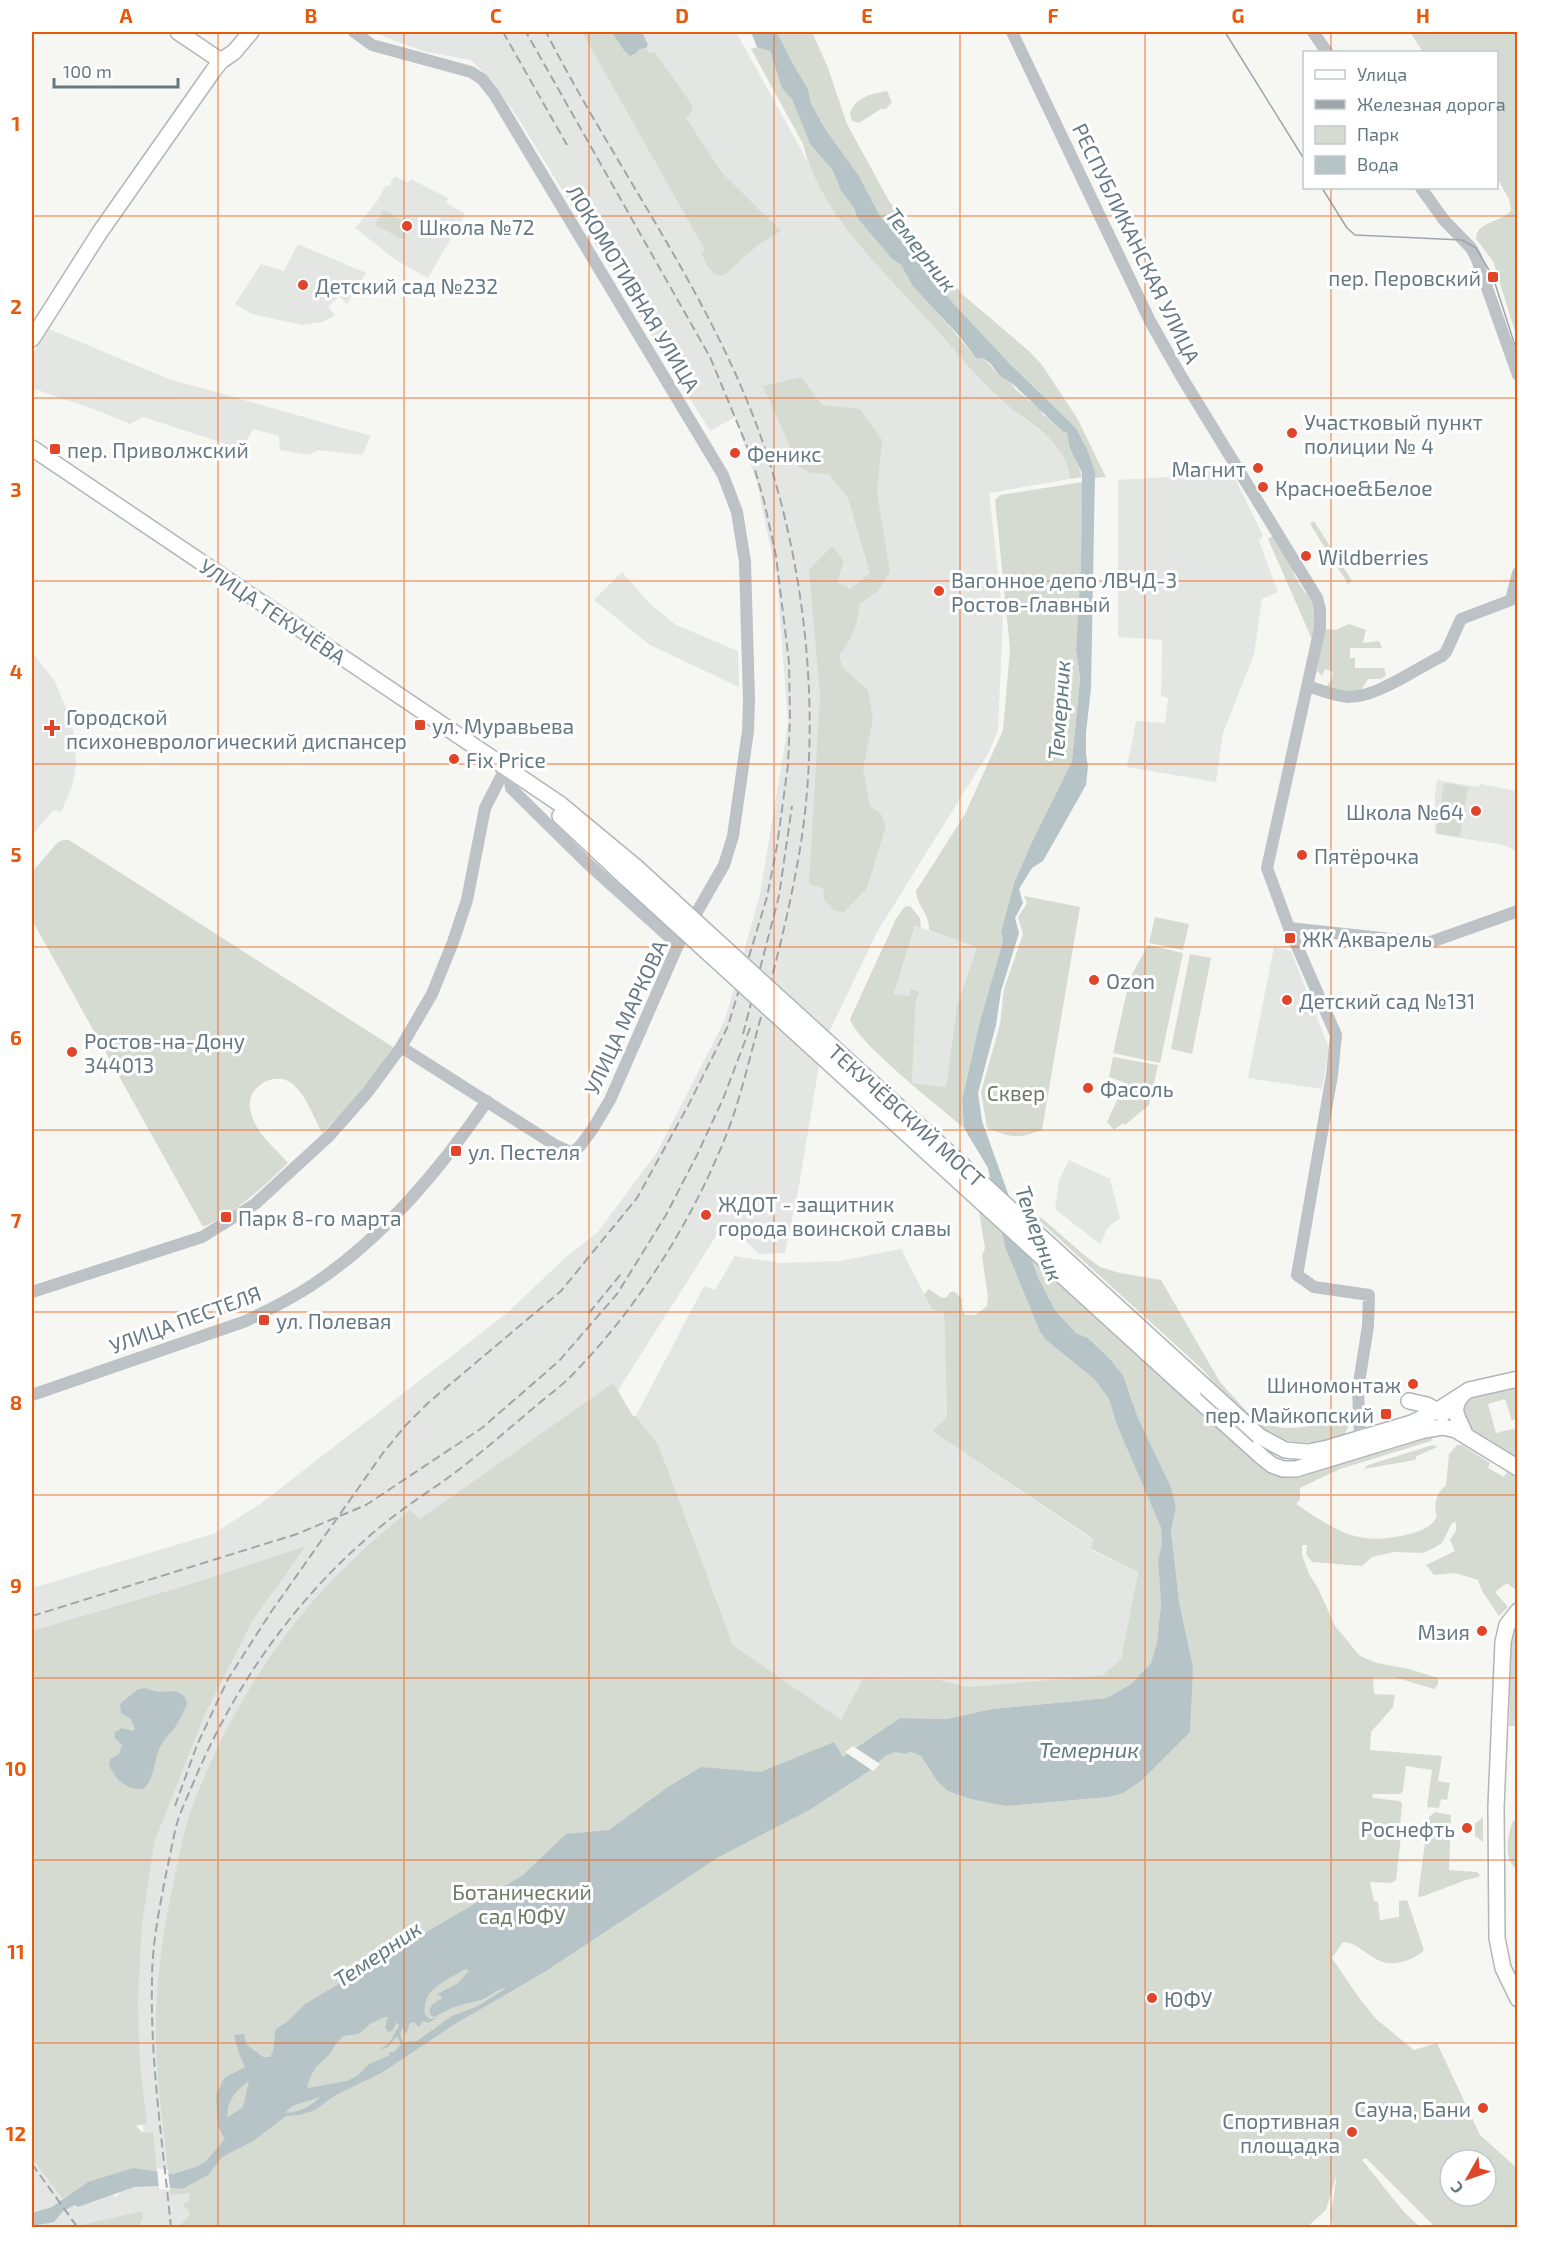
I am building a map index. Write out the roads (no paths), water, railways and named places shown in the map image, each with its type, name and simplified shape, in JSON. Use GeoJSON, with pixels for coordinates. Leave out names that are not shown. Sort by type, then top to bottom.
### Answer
{"type":"FeatureCollection","features":[{"type":"Feature","properties":{"kind":"main road"},"geometry":{"type":"LineString","coordinates":[[178,32],[221,61]]}},
{"type":"Feature","properties":{"kind":"main road"},"geometry":{"type":"LineString","coordinates":[[32,339],[100,232],[221,61],[234,52],[251,32]]}},
{"type":"Feature","properties":{"kind":"main road","name":"УЛИЦА ТЕКУЧЁВА"},"geometry":{"type":"LineString","coordinates":[[32,448],[512,772],[631,873]]}},
{"type":"Feature","properties":{"kind":"main road","name":"ТЕКУЧЁВСКИЙ МОСТ"},"geometry":{"type":"LineString","coordinates":[[631,873],[1254,1441]]}},
{"type":"Feature","properties":{"kind":"main road"},"geometry":{"type":"LineString","coordinates":[[1254,1441],[1272,1465],[1283,1469],[1296,1469],[1430,1418],[1465,1392],[1493,1383],[1518,1379]]}},
{"type":"Feature","properties":{"kind":"main road"},"geometry":{"type":"LineString","coordinates":[[1465,1392],[1455,1410],[1456,1418],[1465,1435]]}},
{"type":"Feature","properties":{"kind":"main road"},"geometry":{"type":"LineString","coordinates":[[1254,1441],[1297,1452],[1318,1450],[1360,1440],[1430,1418],[1465,1435],[1518,1468]]}},
{"type":"Feature","properties":{"kind":"main road"},"geometry":{"type":"LineString","coordinates":[[1430,1418],[1443,1427],[1465,1435]]}},
{"type":"Feature","properties":{"kind":"main road"},"geometry":{"type":"LineString","coordinates":[[1518,1611],[1507,1625],[1503,1642],[1496,1843],[1498,1949],[1506,1976],[1518,1999]]}},
{"type":"Feature","properties":{"kind":"street","name":"ЛОКОМОТИВНАЯ УЛИЦА"},"geometry":{"type":"LineString","coordinates":[[354,32],[372,45],[471,72],[482,79],[504,111],[723,475],[737,512],[745,562],[749,700],[748,731],[733,836],[724,865],[710,893]]}},
{"type":"Feature","properties":{"kind":"street","name":"РЕСПУБЛИКАНСКАЯ УЛИЦА"},"geometry":{"type":"LineString","coordinates":[[1012,32],[1150,321],[1181,376],[1317,598],[1320,609],[1320,628],[1268,870],[1289,928]]}},
{"type":"Feature","properties":{"kind":"street"},"geometry":{"type":"LineString","coordinates":[[1313,32],[1326,51]]}},
{"type":"Feature","properties":{"kind":"street"},"geometry":{"type":"LineString","coordinates":[[1422,189],[1444,220],[1471,248],[1476,257],[1518,375]]}},
{"type":"Feature","properties":{"kind":"street"},"geometry":{"type":"LineString","coordinates":[[1308,686],[1349,697],[1382,689],[1442,656],[1461,619],[1510,600],[1518,573]]}},
{"type":"Feature","properties":{"kind":"street"},"geometry":{"type":"LineString","coordinates":[[512,772],[510,780],[516,793],[586,863],[678,945]]}},
{"type":"Feature","properties":{"kind":"street"},"geometry":{"type":"LineString","coordinates":[[32,1292],[202,1237],[255,1204],[329,1136],[367,1093],[400,1047],[432,994],[467,900],[485,808],[512,772]]}},
{"type":"Feature","properties":{"kind":"street","name":"УЛИЦА МАРКОВА"},"geometry":{"type":"LineString","coordinates":[[488,1101],[555,1145],[572,1153],[580,1146],[610,1100],[678,945],[710,893]]}},
{"type":"Feature","properties":{"kind":"street"},"geometry":{"type":"LineString","coordinates":[[1360,1440],[1358,1389],[1368,1326],[1369,1295],[1314,1287],[1297,1275],[1332,1075],[1336,1035],[1289,928],[1428,943],[1518,911]]}},
{"type":"Feature","properties":{"kind":"street"},"geometry":{"type":"LineString","coordinates":[[400,1047],[488,1101]]}},
{"type":"Feature","properties":{"kind":"street","name":"УЛИЦА ПЕСТЕЛЯ"},"geometry":{"type":"LineString","coordinates":[[32,1395],[246,1321],[319,1281],[374,1236],[412,1197],[459,1142],[488,1101]]}},
{"type":"Feature","properties":{"kind":"water"},"geometry":{"type":"Polygon","coordinates":[[[611,32],[642,32],[648,45],[630,56],[611,32]]]}},
{"type":"Feature","properties":{"kind":"water","name":"Темерник"},"geometry":{"type":"Polygon","coordinates":[[[751,32],[777,32],[808,89],[811,103],[824,127],[859,176],[880,216],[953,303],[1010,364],[1076,428],[1095,472],[1091,688],[1086,733],[1088,766],[1086,785],[1043,861],[1032,868],[1019,889],[1023,903],[1015,918],[1019,933],[1001,991],[996,1025],[978,1093],[982,1121],[1038,1277],[1055,1310],[1076,1333],[1088,1338],[1110,1359],[1123,1375],[1138,1418],[1171,1487],[1176,1507],[1171,1532],[1179,1601],[1193,1667],[1190,1732],[1141,1781],[1123,1793],[1109,1797],[1006,1806],[971,1799],[948,1791],[937,1781],[921,1756],[911,1752],[905,1754],[895,1752],[885,1756],[869,1771],[811,1809],[717,1858],[546,1971],[455,2024],[383,2072],[334,2096],[315,2110],[300,2115],[286,2116],[253,2141],[222,2157],[208,2175],[182,2189],[156,2186],[134,2187],[78,2207],[75,2205],[63,2211],[54,2222],[32,2226],[32,2213],[52,2207],[88,2182],[133,2168],[173,2174],[205,2162],[225,2139],[218,2127],[216,2096],[224,2078],[245,2067],[234,2035],[244,2034],[246,2044],[263,2057],[270,2057],[276,2029],[305,2004],[523,1875],[566,1834],[609,1830],[668,1787],[701,1767],[761,1772],[834,1742],[843,1757],[900,1718],[947,1719],[992,1709],[1107,1698],[1131,1684],[1151,1663],[1157,1642],[1161,1604],[1158,1560],[1162,1543],[1161,1528],[1116,1423],[1109,1399],[1094,1379],[1046,1340],[1040,1332],[1005,1247],[988,1168],[964,1128],[962,1100],[980,1021],[1003,941],[1001,932],[1014,883],[1072,761],[1080,678],[1076,650],[1081,563],[1082,473],[1070,448],[1067,433],[1062,431],[1014,385],[999,375],[990,363],[976,358],[913,286],[901,265],[892,259],[858,219],[854,208],[841,191],[833,171],[810,144],[792,99],[782,88],[770,51],[757,47],[751,32]],[[466,1969],[431,1992],[425,2006],[425,2015],[430,2019],[437,2018],[428,2023],[423,2021],[419,2027],[414,2022],[410,2023],[406,2034],[402,2028],[400,2034],[403,2042],[417,2041],[452,2016],[478,2006],[506,1988],[481,2000],[452,2008],[435,2017],[431,2016],[429,2010],[442,1998],[440,1995],[436,1996],[457,1984],[469,1971],[466,1969]],[[388,2017],[370,2024],[359,2034],[343,2036],[330,2054],[315,2068],[307,2085],[308,2088],[347,2081],[357,2076],[369,2064],[390,2055],[389,2052],[394,2052],[401,2044],[397,2036],[388,2047],[379,2050],[389,2043],[399,2026],[397,2022],[392,2031],[388,2032],[385,2027],[388,2017]],[[249,2081],[230,2102],[228,2117],[243,2107],[249,2081]],[[320,2097],[292,2106],[285,2113],[313,2104],[320,2097]]]}},
{"type":"Feature","properties":{"kind":"water"},"geometry":{"type":"Polygon","coordinates":[[[145,1688],[158,1692],[180,1693],[186,1699],[187,1704],[177,1724],[161,1746],[150,1781],[143,1789],[137,1789],[122,1783],[109,1765],[110,1759],[119,1754],[122,1745],[115,1738],[115,1732],[122,1728],[133,1731],[135,1729],[131,1719],[121,1713],[120,1704],[137,1690],[145,1688]]]}},
{"type":"Feature","properties":{"kind":"tram line"},"geometry":{"type":"LineString","coordinates":[[1225,32],[1303,157]]}},
{"type":"Feature","properties":{"kind":"tram line"},"geometry":{"type":"LineString","coordinates":[[1323,189],[1347,228],[1355,235],[1462,240],[1476,248],[1493,277],[1518,355]]}},
{"type":"Feature","properties":{"kind":"railway"},"geometry":{"type":"LineString","coordinates":[[503,32],[567,145]]}},
{"type":"Feature","properties":{"kind":"railway"},"geometry":{"type":"LineString","coordinates":[[175,1806],[197,1745],[228,1679],[271,1612],[383,1453],[428,1403],[561,1291],[637,1198],[689,1104],[728,1026],[767,897],[777,846],[788,765],[790,718],[789,662],[776,556],[764,501],[751,456],[710,357],[526,32]]}},
{"type":"Feature","properties":{"kind":"railway"},"geometry":{"type":"LineString","coordinates":[[171,2228],[155,2073],[152,1966],[159,1910],[175,1832],[197,1774],[214,1737],[255,1667],[278,1634],[330,1573],[399,1512],[471,1460],[571,1376],[620,1321],[660,1265],[694,1205],[734,1114],[776,961],[799,855],[806,806],[809,757],[807,656],[793,556],[769,461],[724,349],[696,295],[546,32]]}},
{"type":"Feature","properties":{"kind":"railway"},"geometry":{"type":"LineString","coordinates":[[743,1034],[779,896],[792,806]]}},
{"type":"Feature","properties":{"kind":"railway"},"geometry":{"type":"LineString","coordinates":[[32,1616],[297,1534],[366,1505],[482,1428],[559,1361],[617,1294],[666,1215],[697,1155],[723,1099],[750,1028]]}},
{"type":"Feature","properties":{"kind":"railway"},"geometry":{"type":"LineString","coordinates":[[589,1313],[621,1274]]}},
{"type":"Feature","properties":{"kind":"railway"},"geometry":{"type":"LineString","coordinates":[[32,2164],[78,2228]]}},
{"type":"Feature","properties":{"kind":"place","name":"Школа №72"},"geometry":{"type":"Point","coordinates":[407,226]}},
{"type":"Feature","properties":{"kind":"place","name":"пер. Перовский"},"geometry":{"type":"Point","coordinates":[1493,277]}},
{"type":"Feature","properties":{"kind":"place","name":"Детский сад №232"},"geometry":{"type":"Point","coordinates":[303,285]}},
{"type":"Feature","properties":{"kind":"place","name":"Участковый пункт полиции № 4"},"geometry":{"type":"Point","coordinates":[1292,433]}},
{"type":"Feature","properties":{"kind":"place","name":"пер. Приволжский"},"geometry":{"type":"Point","coordinates":[55,449]}},
{"type":"Feature","properties":{"kind":"place","name":"Феникс"},"geometry":{"type":"Point","coordinates":[735,453]}},
{"type":"Feature","properties":{"kind":"place","name":"Магнит"},"geometry":{"type":"Point","coordinates":[1258,468]}},
{"type":"Feature","properties":{"kind":"place","name":"Красное&Белое"},"geometry":{"type":"Point","coordinates":[1263,487]}},
{"type":"Feature","properties":{"kind":"place","name":"Wildberries"},"geometry":{"type":"Point","coordinates":[1306,556]}},
{"type":"Feature","properties":{"kind":"place","name":"Вагонное депо ЛВЧД-3 Ростов-Главный"},"geometry":{"type":"Point","coordinates":[939,591]}},
{"type":"Feature","properties":{"kind":"place","name":"ул. Муравьева"},"geometry":{"type":"Point","coordinates":[420,725]}},
{"type":"Feature","properties":{"kind":"place","name":"Городской психоневрологический диспансер"},"geometry":{"type":"Point","coordinates":[52,728]}},
{"type":"Feature","properties":{"kind":"place","name":"Fix Price"},"geometry":{"type":"Point","coordinates":[454,759]}},
{"type":"Feature","properties":{"kind":"place","name":"Школа №64"},"geometry":{"type":"Point","coordinates":[1476,811]}},
{"type":"Feature","properties":{"kind":"place","name":"Пятёрочка"},"geometry":{"type":"Point","coordinates":[1302,855]}},
{"type":"Feature","properties":{"kind":"place","name":"ЖК Акварель"},"geometry":{"type":"Point","coordinates":[1290,938]}},
{"type":"Feature","properties":{"kind":"place","name":"Ozon"},"geometry":{"type":"Point","coordinates":[1094,980]}},
{"type":"Feature","properties":{"kind":"place","name":"Детский сад №131"},"geometry":{"type":"Point","coordinates":[1287,1000]}},
{"type":"Feature","properties":{"kind":"place","name":"Ростов-на-Дону 344013"},"geometry":{"type":"Point","coordinates":[72,1052]}},
{"type":"Feature","properties":{"kind":"place","name":"Фасоль"},"geometry":{"type":"Point","coordinates":[1088,1088]}},
{"type":"Feature","properties":{"kind":"place","name":"ул. Пестеля"},"geometry":{"type":"Point","coordinates":[456,1151]}},
{"type":"Feature","properties":{"kind":"place","name":"ЖДОТ - защитник города воинской славы"},"geometry":{"type":"Point","coordinates":[706,1215]}},
{"type":"Feature","properties":{"kind":"place","name":"Парк 8-го марта"},"geometry":{"type":"Point","coordinates":[226,1217]}},
{"type":"Feature","properties":{"kind":"place","name":"ул. Полевая"},"geometry":{"type":"Point","coordinates":[264,1320]}},
{"type":"Feature","properties":{"kind":"place","name":"Шиномонтаж"},"geometry":{"type":"Point","coordinates":[1413,1384]}},
{"type":"Feature","properties":{"kind":"place","name":"пер. Майкопский"},"geometry":{"type":"Point","coordinates":[1386,1414]}},
{"type":"Feature","properties":{"kind":"place","name":"Мзия"},"geometry":{"type":"Point","coordinates":[1482,1631]}},
{"type":"Feature","properties":{"kind":"place","name":"Роснефть"},"geometry":{"type":"Point","coordinates":[1467,1828]}},
{"type":"Feature","properties":{"kind":"place","name":"ЮФУ"},"geometry":{"type":"Point","coordinates":[1152,1998]}},
{"type":"Feature","properties":{"kind":"place","name":"Сауна, Бани"},"geometry":{"type":"Point","coordinates":[1483,2108]}},
{"type":"Feature","properties":{"kind":"place","name":"Спортивная площадка"},"geometry":{"type":"Point","coordinates":[1352,2132]}},
{"type":"Feature","properties":{"kind":"park label","name":"Сквер"},"geometry":{"type":"Point","coordinates":[1016,1092]}},
{"type":"Feature","properties":{"kind":"park label","name":"Ботанический сад ЮФУ"},"geometry":{"type":"Point","coordinates":[522,1903]}}]}
